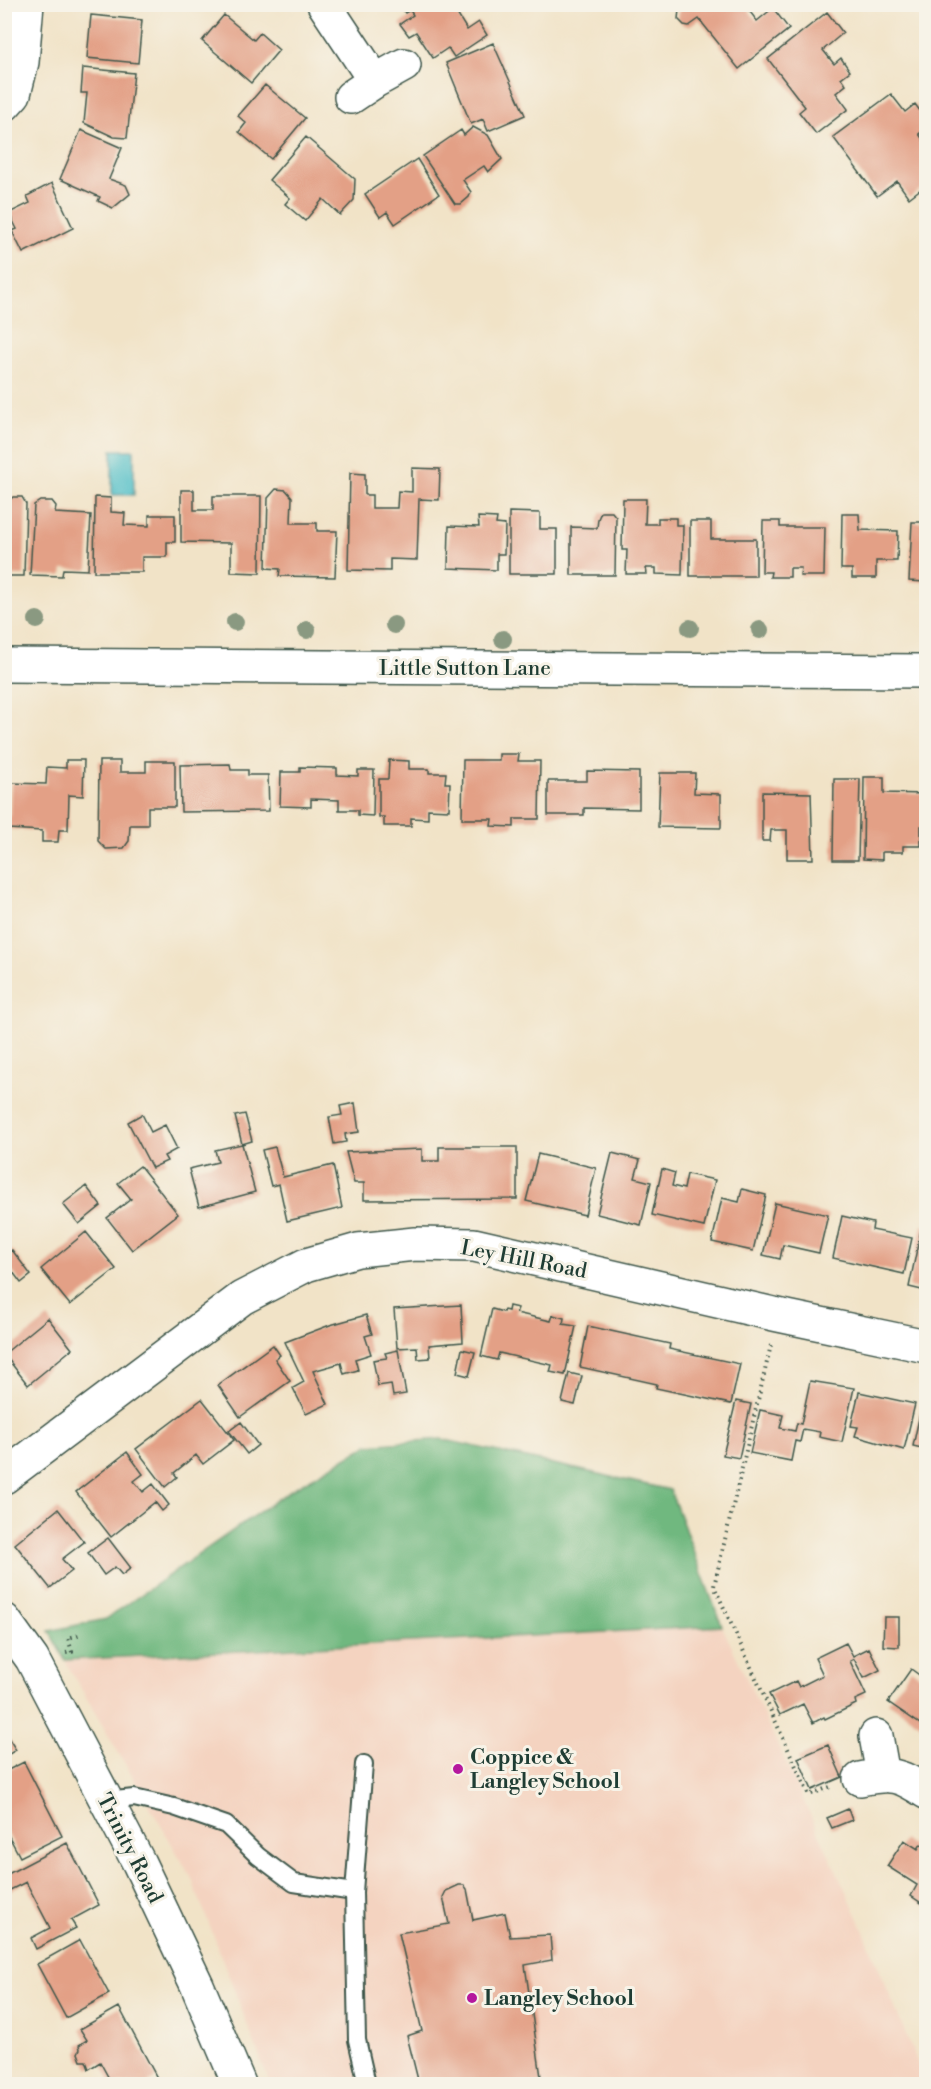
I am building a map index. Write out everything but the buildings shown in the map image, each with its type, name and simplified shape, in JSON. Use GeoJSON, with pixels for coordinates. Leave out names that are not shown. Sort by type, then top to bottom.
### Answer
{"type":"FeatureCollection","features":[{"type":"Feature","properties":{"kind":"street"},"geometry":{"type":"LineString","coordinates":[[4,105],[14,94],[22,62],[27,4]]}},
{"type":"Feature","properties":{"kind":"street"},"geometry":{"type":"LineString","coordinates":[[324,4],[363,89],[404,65]]}},
{"type":"Feature","properties":{"kind":"street","name":"Little Sutton Lane"},"geometry":{"type":"LineString","coordinates":[[4,664],[927,671]]}},
{"type":"Feature","properties":{"kind":"street","name":"Ley Hill Road"},"geometry":{"type":"LineString","coordinates":[[4,1477],[242,1298],[306,1265],[358,1250],[416,1244],[474,1245],[778,1316],[927,1346]]}},
{"type":"Feature","properties":{"kind":"street","name":"Trinity Road"},"geometry":{"type":"LineString","coordinates":[[4,1620],[32,1659],[139,1863],[197,1984],[239,2085]]}},
{"type":"Feature","properties":{"kind":"street"},"geometry":{"type":"LineString","coordinates":[[876,1736],[872,1777],[904,1778],[927,1792]]}},
{"type":"Feature","properties":{"kind":"lane"},"geometry":{"type":"LineString","coordinates":[[364,1764],[354,1892],[357,2040],[367,2085]]}},
{"type":"Feature","properties":{"kind":"lane"},"geometry":{"type":"LineString","coordinates":[[106,1801],[134,1798],[174,1807],[205,1818],[226,1826],[258,1856],[294,1883],[354,1892]]}},
{"type":"Feature","properties":{"kind":"path"},"geometry":{"type":"LineString","coordinates":[[778,1316],[714,1586],[809,1795],[838,1784],[841,1792],[872,1777]]}},
{"type":"Feature","properties":{"kind":"shaded area","name":"Coppice & Langley School"},"geometry":{"type":"Polygon","coordinates":[[[722,1626],[858,1917],[926,2084],[270,2084],[191,1877],[65,1661],[722,1626]]]}},
{"type":"Feature","properties":{"kind":"green space"},"geometry":{"type":"Polygon","coordinates":[[[441,1439],[670,1490],[722,1626],[65,1660],[49,1631],[106,1619],[291,1490],[368,1445],[441,1439]]]}},
{"type":"Feature","properties":{"kind":"water"},"geometry":{"type":"Polygon","coordinates":[[[112,450],[134,450],[134,495],[112,495],[112,450]]]}},
{"type":"Feature","properties":{"kind":"place","name":"Coppice & Langley School"},"geometry":{"type":"Point","coordinates":[458,1769]}},
{"type":"Feature","properties":{"kind":"place","name":"Langley School"},"geometry":{"type":"Point","coordinates":[472,1998]}}]}
